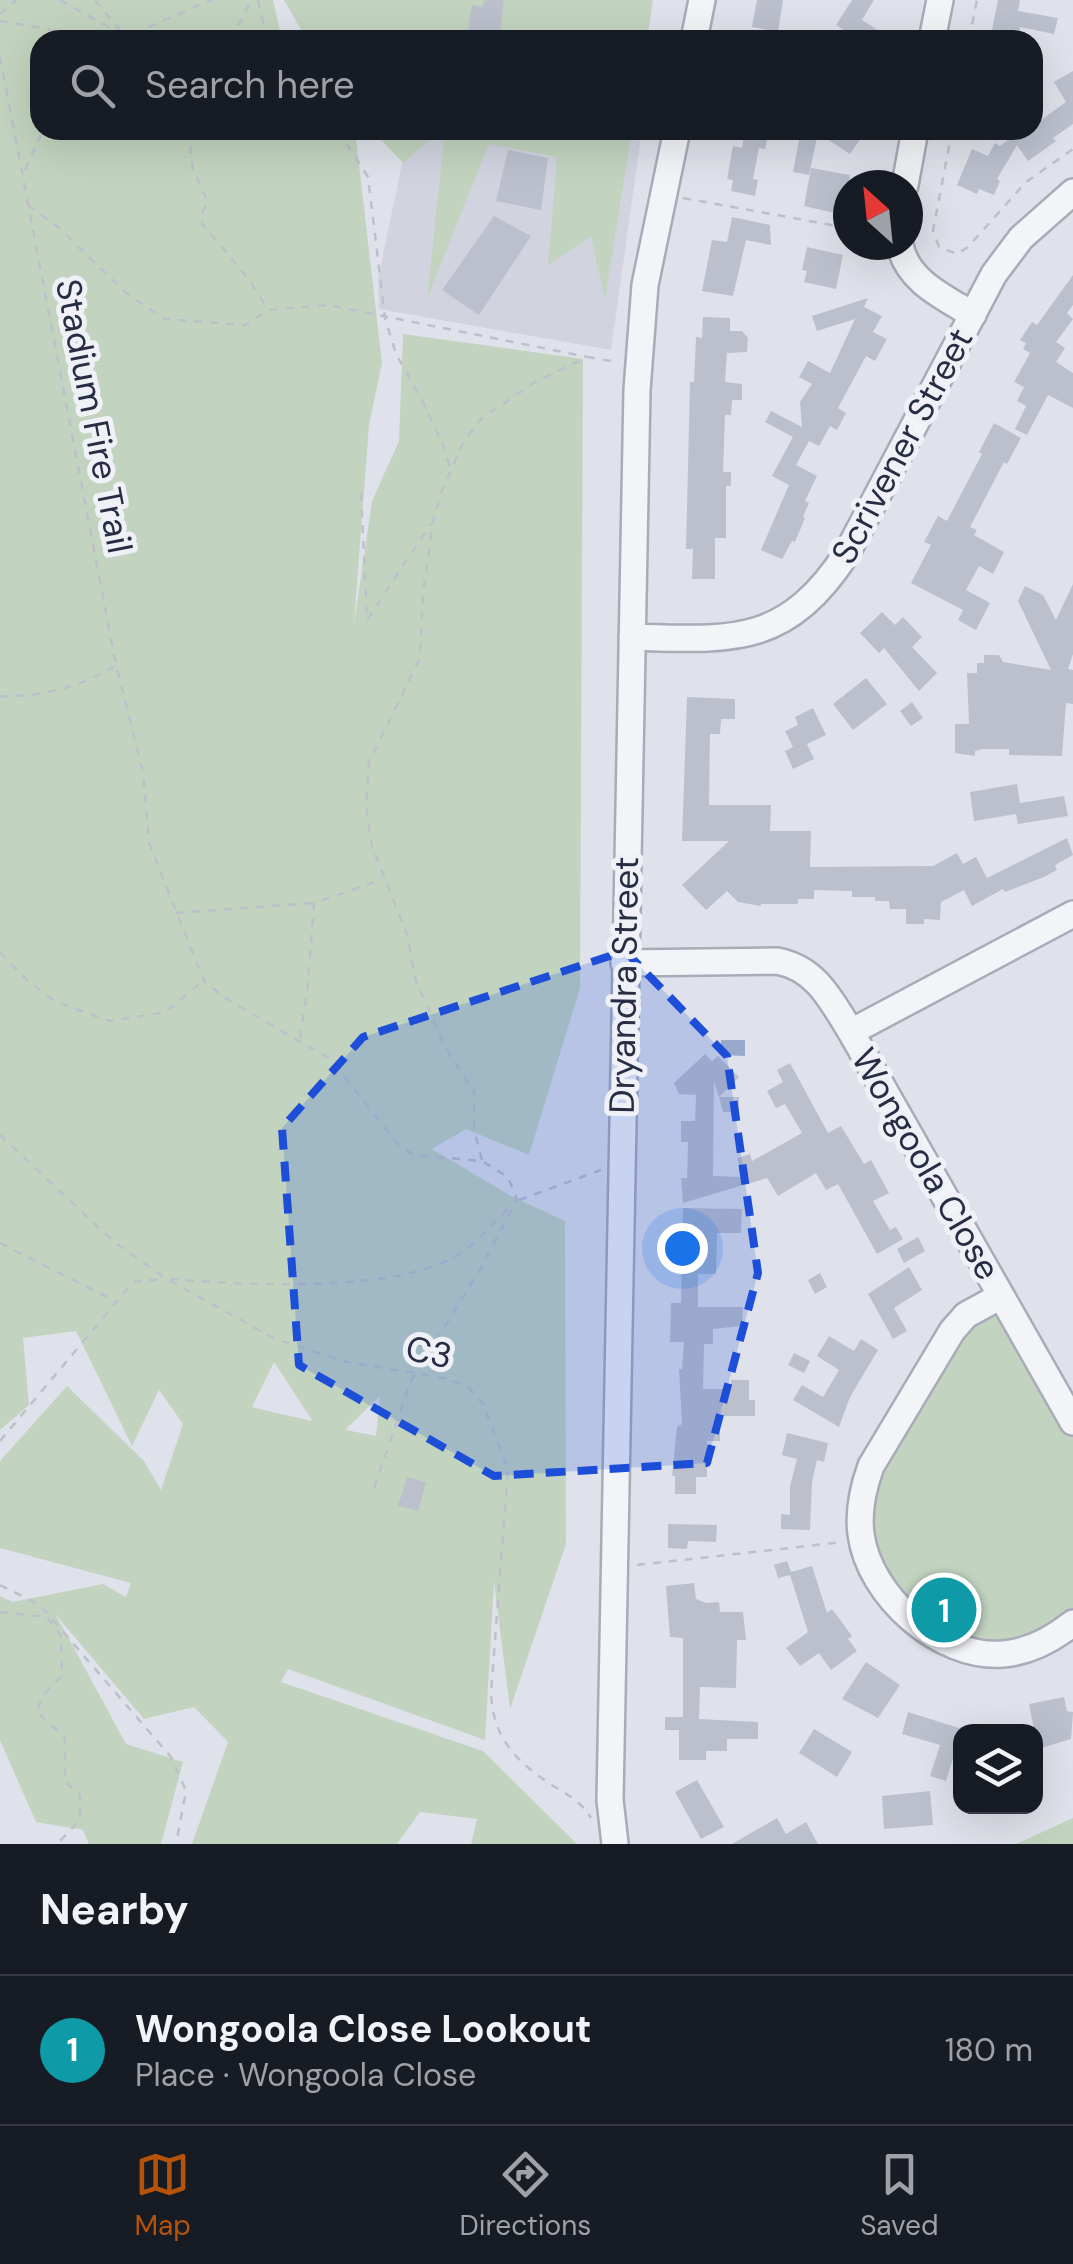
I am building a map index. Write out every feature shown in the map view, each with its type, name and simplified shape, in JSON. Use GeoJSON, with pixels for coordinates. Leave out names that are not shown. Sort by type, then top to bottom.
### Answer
{"type":"FeatureCollection","features":[{"type":"Feature","properties":{"kind":"street"},"geometry":{"type":"LineString","coordinates":[[696,30],[702,0]]}},
{"type":"Feature","properties":{"kind":"street"},"geometry":{"type":"LineString","coordinates":[[934,30],[940,0]]}},
{"type":"Feature","properties":{"kind":"street","name":"Dryandra Street"},"geometry":{"type":"LineString","coordinates":[[604,1838],[610,1800],[639,365],[645,285],[675,140]]}},
{"type":"Feature","properties":{"kind":"street"},"geometry":{"type":"LineString","coordinates":[[908,170],[914,140]]}},
{"type":"Feature","properties":{"kind":"street","name":"Scrivener Street"},"geometry":{"type":"LineString","coordinates":[[632,637],[716,639],[777,624],[804,607],[829,582],[994,274],[1021,238],[1073,192]]}},
{"type":"Feature","properties":{"kind":"street"},"geometry":{"type":"LineString","coordinates":[[904,260],[924,284],[973,315]]}},
{"type":"Feature","properties":{"kind":"street"},"geometry":{"type":"LineString","coordinates":[[851,1032],[1073,914]]}},
{"type":"Feature","properties":{"kind":"street","name":"Wongoola Close"},"geometry":{"type":"LineString","coordinates":[[624,963],[777,961],[796,964],[812,976],[851,1032],[1073,1422]]}},
{"type":"Feature","properties":{"kind":"street","name":"Wongoola Close"},"geometry":{"type":"LineString","coordinates":[[1001,1296],[966,1316],[952,1331],[871,1466],[860,1510],[862,1540],[877,1578],[891,1598],[924,1628],[946,1641],[974,1651],[1002,1654],[1031,1648],[1073,1623]]}},
{"type":"Feature","properties":{"kind":"path"},"geometry":{"type":"LineString","coordinates":[[0,14],[16,0]]}},
{"type":"Feature","properties":{"kind":"path"},"geometry":{"type":"LineString","coordinates":[[60,0],[115,30]]}},
{"type":"Feature","properties":{"kind":"path"},"geometry":{"type":"LineString","coordinates":[[95,0],[120,30]]}},
{"type":"Feature","properties":{"kind":"path"},"geometry":{"type":"LineString","coordinates":[[136,30],[211,0]]}},
{"type":"Feature","properties":{"kind":"path"},"geometry":{"type":"LineString","coordinates":[[236,30],[251,0]]}},
{"type":"Feature","properties":{"kind":"path"},"geometry":{"type":"LineString","coordinates":[[258,0],[265,30]]}},
{"type":"Feature","properties":{"kind":"path"},"geometry":{"type":"LineString","coordinates":[[972,30],[977,0]]}},
{"type":"Feature","properties":{"kind":"path"},"geometry":{"type":"LineString","coordinates":[[0,21],[50,30]]}},
{"type":"Feature","properties":{"kind":"path","name":"Stadium Fire Trail"},"geometry":{"type":"LineString","coordinates":[[0,56],[116,665],[143,772],[149,843],[204,980]]}},
{"type":"Feature","properties":{"kind":"path"},"geometry":{"type":"LineString","coordinates":[[24,173],[39,140]]}},
{"type":"Feature","properties":{"kind":"path"},"geometry":{"type":"LineString","coordinates":[[189,140],[193,169],[208,202],[202,224],[248,278],[268,310]]}},
{"type":"Feature","properties":{"kind":"path"},"geometry":{"type":"LineString","coordinates":[[344,140],[368,178],[386,318],[396,354],[443,444],[450,469]]}},
{"type":"Feature","properties":{"kind":"path"},"geometry":{"type":"LineString","coordinates":[[950,140],[933,230],[939,247],[952,253],[964,252],[1026,182],[1073,149]]}},
{"type":"Feature","properties":{"kind":"path"},"geometry":{"type":"LineString","coordinates":[[676,197],[833,225]]}},
{"type":"Feature","properties":{"kind":"path"},"geometry":{"type":"LineString","coordinates":[[27,204],[59,228],[126,292],[165,319],[245,326],[268,310],[328,305],[639,365]]}},
{"type":"Feature","properties":{"kind":"path"},"geometry":{"type":"LineString","coordinates":[[482,1162],[474,1130],[474,1092],[445,1047],[416,981],[407,935],[372,846],[366,806],[368,762],[420,658],[433,521],[464,441],[481,419],[535,382],[588,357]]}},
{"type":"Feature","properties":{"kind":"path"},"geometry":{"type":"LineString","coordinates":[[361,492],[367,620],[433,521]]}},
{"type":"Feature","properties":{"kind":"path"},"geometry":{"type":"LineString","coordinates":[[0,696],[20,697],[92,680],[116,665]]}},
{"type":"Feature","properties":{"kind":"path"},"geometry":{"type":"LineString","coordinates":[[176,912],[314,903],[383,880]]}},
{"type":"Feature","properties":{"kind":"path"},"geometry":{"type":"LineString","coordinates":[[299,1040],[314,903]]}},
{"type":"Feature","properties":{"kind":"path"},"geometry":{"type":"LineString","coordinates":[[0,952],[26,980],[56,1002],[110,1021],[166,1012],[204,980],[226,998],[330,1059],[398,1144],[414,1155],[482,1162],[508,1177],[517,1200],[416,1373],[373,1490]]}},
{"type":"Feature","properties":{"kind":"path","name":"C3"},"geometry":{"type":"LineString","coordinates":[[0,1134],[112,1241],[165,1278],[275,1339],[347,1362],[452,1380],[473,1391],[483,1404],[508,1470],[491,1693],[494,1721],[515,1758],[582,1805],[604,1838]]}},
{"type":"Feature","properties":{"kind":"path"},"geometry":{"type":"LineString","coordinates":[[0,1440],[134,1282],[165,1278],[262,1286],[422,1272],[462,1253],[517,1200],[621,1162]]}},
{"type":"Feature","properties":{"kind":"path"},"geometry":{"type":"LineString","coordinates":[[0,1242],[116,1301]]}},
{"type":"Feature","properties":{"kind":"path"},"geometry":{"type":"LineString","coordinates":[[625,1566],[862,1540]]}},
{"type":"Feature","properties":{"kind":"path"},"geometry":{"type":"LineString","coordinates":[[0,1584],[40,1605],[170,1757],[186,1791],[176,1844]]}},
{"type":"Feature","properties":{"kind":"path"},"geometry":{"type":"LineString","coordinates":[[0,1612],[46,1617],[61,1636],[62,1676],[46,1692],[36,1712],[64,1738],[65,1782],[80,1796],[80,1820],[61,1844]]}},
{"type":"Feature","properties":{"kind":"highlighted area"},"geometry":{"type":"Polygon","coordinates":[[[625,951],[727,1056],[758,1273],[707,1463],[494,1476],[299,1365],[282,1128],[363,1037],[625,951]]]}},
{"type":"Feature","properties":{"kind":"shaded area"},"geometry":{"type":"Polygon","coordinates":[[[407,140],[641,140],[611,350],[379,309],[378,279],[407,140]]]}},
{"type":"Feature","properties":{"kind":"green space"},"geometry":{"type":"Polygon","coordinates":[[[0,0],[273,0],[280,30],[30,30],[30,140],[356,140],[382,363],[369,425],[354,624],[372,501],[399,441],[403,334],[583,359],[580,988],[529,1155],[466,1129],[432,1149],[513,1197],[565,1221],[566,1544],[510,1709],[494,1582],[485,1740],[288,1669],[281,1682],[483,1751],[577,1844],[471,1844],[477,1819],[420,1812],[397,1844],[192,1844],[228,1742],[194,1707],[144,1719],[56,1615],[126,1744],[183,1762],[161,1844],[89,1844],[83,1830],[36,1822],[0,1740],[0,1596],[13,1602],[103,1584],[126,1597],[131,1583],[0,1548],[0,1461],[67,1386],[144,1461],[161,1490],[183,1424],[159,1390],[132,1446],[76,1331],[23,1338],[29,1405],[0,1430],[0,0]],[[274,1362],[252,1407],[312,1420],[274,1362]],[[380,1396],[346,1429],[376,1436],[380,1396]]]}},
{"type":"Feature","properties":{"kind":"green space"},"geometry":{"type":"Polygon","coordinates":[[[284,0],[653,0],[648,30],[301,30],[284,0]]]}},
{"type":"Feature","properties":{"kind":"green space"},"geometry":{"type":"Polygon","coordinates":[[[381,140],[429,140],[403,163],[381,140]]]}},
{"type":"Feature","properties":{"kind":"green space"},"geometry":{"type":"Polygon","coordinates":[[[444,140],[630,140],[605,300],[591,237],[548,265],[557,157],[489,144],[427,299],[444,140]]]}},
{"type":"Feature","properties":{"kind":"green space"},"geometry":{"type":"Polygon","coordinates":[[[1001,1296],[1073,1422],[1073,1623],[1058,1635],[974,1651],[877,1578],[863,1488],[983,1304],[1001,1296]]]}},
{"type":"Feature","properties":{"kind":"green space"},"geometry":{"type":"Polygon","coordinates":[[[1073,1818],[1073,1844],[1016,1844],[1073,1818]]]}},
{"type":"Feature","properties":{"kind":"water"},"geometry":{"type":"Polygon","coordinates":[[[721,1040],[745,1040],[745,1056],[720,1055],[721,1040]]]}},
{"type":"Feature","properties":{"kind":"building"},"geometry":{"type":"Polygon","coordinates":[[[484,0],[504,0],[500,30],[468,30],[472,5],[482,7],[484,0]]]}},
{"type":"Feature","properties":{"kind":"building"},"geometry":{"type":"Polygon","coordinates":[[[757,0],[783,0],[778,30],[752,27],[757,0]]]}},
{"type":"Feature","properties":{"kind":"building"},"geometry":{"type":"Polygon","coordinates":[[[852,0],[874,0],[862,20],[878,30],[844,30],[836,25],[852,0]]]}},
{"type":"Feature","properties":{"kind":"building"},"geometry":{"type":"Polygon","coordinates":[[[998,0],[1020,0],[1018,11],[1058,18],[1054,34],[1020,27],[992,30],[998,0]]]}},
{"type":"Feature","properties":{"kind":"building"},"geometry":{"type":"Polygon","coordinates":[[[1073,71],[1073,124],[1028,161],[1017,145],[997,179],[1000,181],[994,195],[979,189],[977,194],[957,185],[972,149],[988,156],[995,143],[1000,146],[1008,140],[1043,140],[1043,119],[1066,102],[1054,82],[1073,71]]]}},
{"type":"Feature","properties":{"kind":"building"},"geometry":{"type":"Polygon","coordinates":[[[743,140],[767,140],[765,149],[759,148],[753,179],[758,180],[755,196],[731,191],[733,180],[727,179],[733,146],[742,148],[743,140]]]}},
{"type":"Feature","properties":{"kind":"building"},"geometry":{"type":"Polygon","coordinates":[[[799,140],[816,140],[809,175],[793,172],[799,140]]]}},
{"type":"Feature","properties":{"kind":"building"},"geometry":{"type":"Polygon","coordinates":[[[829,140],[860,140],[850,154],[829,140]]]}},
{"type":"Feature","properties":{"kind":"building"},"geometry":{"type":"Polygon","coordinates":[[[508,150],[548,158],[541,210],[496,201],[508,150]]]}},
{"type":"Feature","properties":{"kind":"building"},"geometry":{"type":"Polygon","coordinates":[[[811,168],[833,172],[833,213],[804,206],[811,168]]]}},
{"type":"Feature","properties":{"kind":"building"},"geometry":{"type":"Polygon","coordinates":[[[494,216],[531,236],[479,315],[442,290],[494,216]]]}},
{"type":"Feature","properties":{"kind":"building"},"geometry":{"type":"Polygon","coordinates":[[[732,217],[770,225],[771,245],[746,240],[733,296],[702,291],[712,240],[727,242],[732,217]]]}},
{"type":"Feature","properties":{"kind":"building"},"geometry":{"type":"Polygon","coordinates":[[[807,247],[833,253],[833,260],[842,260],[836,289],[804,282],[807,271],[802,270],[807,247]]]}},
{"type":"Feature","properties":{"kind":"building"},"geometry":{"type":"Polygon","coordinates":[[[1073,275],[1073,305],[1067,313],[1073,319],[1056,342],[1065,348],[1056,362],[1073,373],[1073,408],[1048,395],[1027,435],[1015,429],[1026,406],[1017,401],[1024,387],[1014,382],[1030,353],[1023,349],[1026,343],[1020,340],[1032,322],[1037,325],[1073,275]]]}},
{"type":"Feature","properties":{"kind":"building"},"geometry":{"type":"Polygon","coordinates":[[[868,298],[864,307],[882,316],[873,332],[887,339],[875,361],[866,356],[838,408],[846,413],[837,430],[830,426],[819,446],[809,441],[796,465],[817,476],[805,501],[809,503],[795,542],[782,559],[761,550],[789,485],[772,476],[793,437],[765,422],[771,411],[802,427],[800,402],[812,384],[799,377],[808,361],[830,373],[855,319],[817,331],[812,316],[868,298]]]}},
{"type":"Feature","properties":{"kind":"building"},"geometry":{"type":"Polygon","coordinates":[[[703,317],[730,318],[730,331],[742,331],[748,338],[747,352],[727,353],[725,382],[742,384],[742,400],[732,400],[731,415],[725,415],[723,472],[731,472],[731,486],[726,486],[726,538],[715,538],[715,579],[692,579],[693,549],[686,549],[690,382],[694,382],[696,337],[702,338],[703,317]]]}},
{"type":"Feature","properties":{"kind":"building"},"geometry":{"type":"Polygon","coordinates":[[[994,423],[1021,438],[970,527],[977,530],[974,535],[1004,552],[993,574],[979,566],[966,590],[990,603],[976,630],[958,620],[963,610],[911,583],[931,545],[924,542],[938,516],[947,521],[994,423]]]}},
{"type":"Feature","properties":{"kind":"building"},"geometry":{"type":"Polygon","coordinates":[[[1073,584],[1073,654],[1068,669],[1073,670],[1073,704],[1066,703],[1062,756],[1009,755],[1009,749],[983,749],[975,751],[975,756],[955,753],[955,724],[969,724],[967,673],[977,673],[977,663],[984,663],[984,655],[999,655],[1003,662],[1051,670],[1018,601],[1025,586],[1043,595],[1056,620],[1073,584]]]}},
{"type":"Feature","properties":{"kind":"building"},"geometry":{"type":"Polygon","coordinates":[[[882,612],[895,625],[903,617],[922,637],[912,647],[937,673],[919,691],[884,648],[879,653],[860,633],[882,612]]]}},
{"type":"Feature","properties":{"kind":"building"},"geometry":{"type":"Polygon","coordinates":[[[866,678],[887,704],[853,730],[833,704],[866,678]]]}},
{"type":"Feature","properties":{"kind":"building"},"geometry":{"type":"Polygon","coordinates":[[[687,697],[735,699],[735,719],[721,719],[720,734],[710,734],[709,805],[771,805],[770,831],[811,831],[810,867],[933,866],[957,853],[963,864],[976,857],[987,878],[1067,838],[1073,855],[1044,877],[1005,892],[1003,889],[972,906],[964,890],[941,902],[940,920],[924,919],[924,924],[906,924],[906,909],[890,909],[889,901],[875,901],[875,897],[852,897],[852,891],[814,890],[814,899],[798,899],[798,904],[761,906],[738,902],[727,891],[706,910],[682,885],[729,841],[682,841],[687,697]]]}},
{"type":"Feature","properties":{"kind":"building"},"geometry":{"type":"Polygon","coordinates":[[[912,702],[923,718],[911,726],[900,711],[912,702]]]}},
{"type":"Feature","properties":{"kind":"building"},"geometry":{"type":"Polygon","coordinates":[[[813,708],[826,735],[807,744],[814,759],[793,769],[785,751],[793,747],[785,731],[798,725],[795,717],[813,708]]]}},
{"type":"Feature","properties":{"kind":"building"},"geometry":{"type":"Polygon","coordinates":[[[1017,784],[1020,803],[1064,796],[1068,816],[1018,824],[1016,814],[974,821],[970,792],[1017,784]]]}},
{"type":"Feature","properties":{"kind":"building"},"geometry":{"type":"Polygon","coordinates":[[[705,1054],[712,1061],[718,1056],[739,1077],[719,1097],[714,1081],[713,1176],[743,1177],[737,1158],[750,1154],[752,1161],[802,1133],[785,1104],[776,1108],[767,1091],[783,1082],[777,1070],[790,1063],[828,1133],[841,1126],[864,1164],[871,1160],[889,1193],[873,1201],[890,1230],[896,1227],[903,1239],[877,1254],[838,1184],[826,1190],[816,1173],[778,1196],[767,1178],[683,1203],[681,1178],[687,1178],[688,1142],[681,1142],[681,1121],[695,1121],[696,1095],[679,1094],[674,1083],[705,1054]]]}},
{"type":"Feature","properties":{"kind":"building"},"geometry":{"type":"Polygon","coordinates":[[[719,1097],[739,1097],[739,1112],[723,1112],[719,1097]]]}},
{"type":"Feature","properties":{"kind":"building"},"geometry":{"type":"Polygon","coordinates":[[[683,1208],[742,1209],[741,1233],[717,1233],[716,1274],[698,1274],[698,1307],[743,1307],[742,1326],[713,1329],[713,1344],[704,1344],[703,1389],[731,1389],[731,1380],[749,1380],[749,1400],[755,1400],[755,1416],[720,1416],[720,1441],[707,1441],[707,1477],[696,1477],[696,1494],[675,1494],[672,1476],[677,1427],[682,1424],[679,1369],[684,1342],[670,1342],[671,1303],[681,1303],[683,1208]]]}},
{"type":"Feature","properties":{"kind":"building"},"geometry":{"type":"Polygon","coordinates":[[[918,1237],[925,1251],[904,1263],[897,1249],[918,1237]]]}},
{"type":"Feature","properties":{"kind":"building"},"geometry":{"type":"Polygon","coordinates":[[[909,1267],[922,1290],[894,1308],[907,1331],[893,1339],[868,1294],[909,1267]]]}},
{"type":"Feature","properties":{"kind":"building"},"geometry":{"type":"Polygon","coordinates":[[[820,1273],[827,1287],[815,1294],[808,1280],[820,1273]]]}},
{"type":"Feature","properties":{"kind":"building"},"geometry":{"type":"Polygon","coordinates":[[[829,1336],[854,1351],[861,1339],[878,1350],[850,1397],[839,1427],[793,1400],[802,1385],[823,1397],[839,1370],[817,1356],[829,1336]]]}},
{"type":"Feature","properties":{"kind":"building"},"geometry":{"type":"Polygon","coordinates":[[[794,1353],[810,1361],[804,1373],[788,1365],[794,1353]]]}},
{"type":"Feature","properties":{"kind":"building"},"geometry":{"type":"Polygon","coordinates":[[[787,1433],[828,1443],[824,1462],[817,1460],[812,1482],[810,1530],[781,1529],[781,1514],[790,1515],[790,1486],[797,1459],[782,1455],[787,1433]]]}},
{"type":"Feature","properties":{"kind":"building"},"geometry":{"type":"Polygon","coordinates":[[[407,1477],[426,1482],[418,1511],[398,1506],[407,1477]]]}},
{"type":"Feature","properties":{"kind":"building"},"geometry":{"type":"Polygon","coordinates":[[[668,1524],[717,1525],[716,1542],[688,1541],[687,1549],[668,1548],[668,1524]]]}},
{"type":"Feature","properties":{"kind":"building"},"geometry":{"type":"Polygon","coordinates":[[[787,1561],[791,1572],[812,1566],[827,1613],[832,1609],[852,1636],[848,1639],[857,1651],[831,1670],[819,1653],[800,1666],[786,1648],[808,1632],[790,1575],[778,1578],[774,1565],[787,1561]]]}},
{"type":"Feature","properties":{"kind":"building"},"geometry":{"type":"Polygon","coordinates":[[[694,1583],[696,1599],[719,1602],[720,1612],[743,1612],[746,1640],[737,1640],[736,1688],[700,1687],[699,1719],[758,1722],[758,1739],[727,1739],[727,1751],[706,1751],[706,1760],[679,1760],[679,1730],[665,1730],[665,1717],[683,1717],[683,1638],[670,1637],[666,1586],[694,1583]]]}},
{"type":"Feature","properties":{"kind":"building"},"geometry":{"type":"Polygon","coordinates":[[[866,1662],[900,1685],[878,1718],[842,1699],[866,1662]]]}},
{"type":"Feature","properties":{"kind":"building"},"geometry":{"type":"Polygon","coordinates":[[[1064,1697],[1067,1711],[1073,1712],[1071,1739],[1043,1747],[1043,1724],[1033,1724],[1029,1704],[1064,1697]]]}},
{"type":"Feature","properties":{"kind":"building"},"geometry":{"type":"Polygon","coordinates":[[[908,1712],[953,1726],[953,1758],[946,1781],[930,1776],[940,1745],[902,1734],[908,1712]]]}},
{"type":"Feature","properties":{"kind":"building"},"geometry":{"type":"Polygon","coordinates":[[[814,1729],[852,1752],[837,1777],[799,1753],[814,1729]]]}},
{"type":"Feature","properties":{"kind":"building"},"geometry":{"type":"Polygon","coordinates":[[[697,1780],[724,1827],[701,1839],[675,1792],[697,1780]]]}},
{"type":"Feature","properties":{"kind":"building"},"geometry":{"type":"Polygon","coordinates":[[[930,1791],[933,1825],[884,1829],[882,1796],[930,1791]]]}},
{"type":"Feature","properties":{"kind":"building"},"geometry":{"type":"Polygon","coordinates":[[[777,1818],[786,1834],[806,1822],[818,1844],[732,1844],[777,1818]]]}},
{"type":"Feature","properties":{"kind":"place","name":"Wongoola Close Lookout"},"geometry":{"type":"Point","coordinates":[944,1610]}}]}
